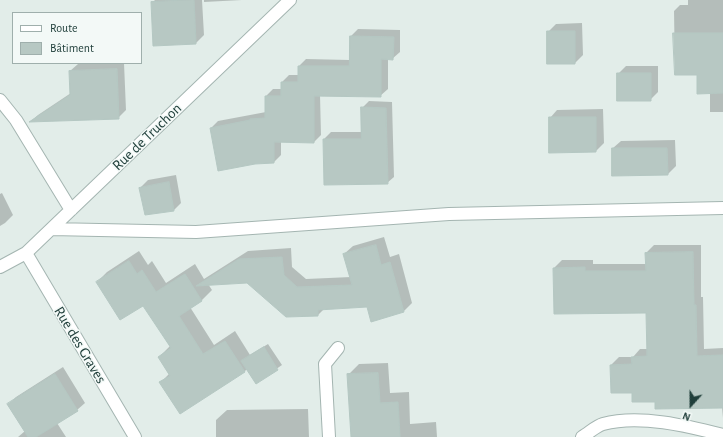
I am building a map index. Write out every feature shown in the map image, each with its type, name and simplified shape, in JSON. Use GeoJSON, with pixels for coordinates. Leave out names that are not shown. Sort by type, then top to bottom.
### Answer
{"type":"FeatureCollection","features":[{"type":"Feature","properties":{"kind":"street","name":"Rue de Truchon"},"geometry":{"type":"LineString","coordinates":[[0,267],[26,253],[290,0]]}},
{"type":"Feature","properties":{"kind":"street"},"geometry":{"type":"LineString","coordinates":[[0,100],[16,120],[71,210]]}},
{"type":"Feature","properties":{"kind":"street"},"geometry":{"type":"LineString","coordinates":[[51,229],[196,232],[448,214],[723,208]]}},
{"type":"Feature","properties":{"kind":"street","name":"Rue des Graves"},"geometry":{"type":"LineString","coordinates":[[26,253],[135,437]]}},
{"type":"Feature","properties":{"kind":"street"},"geometry":{"type":"LineString","coordinates":[[329,437],[324,364],[338,348]]}},
{"type":"Feature","properties":{"kind":"street"},"geometry":{"type":"LineString","coordinates":[[582,437],[602,424],[631,420],[657,421],[723,435]]}},
{"type":"Feature","properties":{"kind":"building"},"geometry":{"type":"Polygon","coordinates":[[[194,0],[196,44],[153,46],[151,2],[194,0]]]}},
{"type":"Feature","properties":{"kind":"building"},"geometry":{"type":"Polygon","coordinates":[[[547,31],[575,31],[575,64],[547,64],[547,31]]]}},
{"type":"Feature","properties":{"kind":"building"},"geometry":{"type":"Polygon","coordinates":[[[673,33],[723,33],[723,93],[697,94],[697,75],[675,75],[673,33]]]}},
{"type":"Feature","properties":{"kind":"building"},"geometry":{"type":"Polygon","coordinates":[[[350,36],[394,37],[393,60],[381,59],[381,97],[314,96],[314,143],[274,142],[274,163],[255,164],[218,171],[210,128],[250,119],[265,118],[265,96],[281,96],[281,82],[298,82],[298,66],[349,66],[350,36]]]}},
{"type":"Feature","properties":{"kind":"building"},"geometry":{"type":"Polygon","coordinates":[[[117,69],[119,119],[29,122],[70,95],[69,71],[117,69]]]}},
{"type":"Feature","properties":{"kind":"building"},"geometry":{"type":"Polygon","coordinates":[[[617,73],[651,73],[651,101],[617,101],[617,73]]]}},
{"type":"Feature","properties":{"kind":"building"},"geometry":{"type":"Polygon","coordinates":[[[361,107],[386,108],[388,184],[324,185],[323,139],[361,139],[361,107]]]}},
{"type":"Feature","properties":{"kind":"building"},"geometry":{"type":"Polygon","coordinates":[[[549,117],[596,117],[596,152],[549,153],[549,117]]]}},
{"type":"Feature","properties":{"kind":"building"},"geometry":{"type":"Polygon","coordinates":[[[612,148],[667,148],[668,175],[612,176],[612,148]]]}},
{"type":"Feature","properties":{"kind":"building"},"geometry":{"type":"Polygon","coordinates":[[[169,182],[174,211],[145,215],[139,188],[169,182]]]}},
{"type":"Feature","properties":{"kind":"building"},"geometry":{"type":"Polygon","coordinates":[[[376,245],[381,265],[390,262],[404,312],[371,322],[367,307],[318,310],[318,316],[286,317],[247,283],[196,286],[239,259],[282,257],[284,275],[297,287],[352,285],[343,254],[376,245]]]}},
{"type":"Feature","properties":{"kind":"building"},"geometry":{"type":"Polygon","coordinates":[[[693,252],[697,356],[723,355],[723,408],[655,409],[655,402],[632,402],[632,393],[611,393],[610,365],[632,364],[631,357],[647,356],[646,313],[554,314],[553,268],[585,267],[585,271],[646,271],[645,253],[693,252]]]}},
{"type":"Feature","properties":{"kind":"building"},"geometry":{"type":"Polygon","coordinates":[[[129,261],[137,274],[142,270],[156,292],[185,274],[202,301],[179,316],[203,354],[225,341],[245,372],[180,414],[159,382],[170,376],[158,357],[171,348],[143,306],[120,320],[96,282],[129,261]]]}},
{"type":"Feature","properties":{"kind":"building"},"geometry":{"type":"Polygon","coordinates":[[[264,347],[278,370],[256,384],[241,361],[264,347]]]}},
{"type":"Feature","properties":{"kind":"building"},"geometry":{"type":"Polygon","coordinates":[[[378,373],[380,403],[398,402],[400,437],[351,437],[347,374],[378,373]]]}},
{"type":"Feature","properties":{"kind":"building"},"geometry":{"type":"Polygon","coordinates":[[[55,374],[78,411],[36,437],[28,437],[7,404],[55,374]]]}}]}
